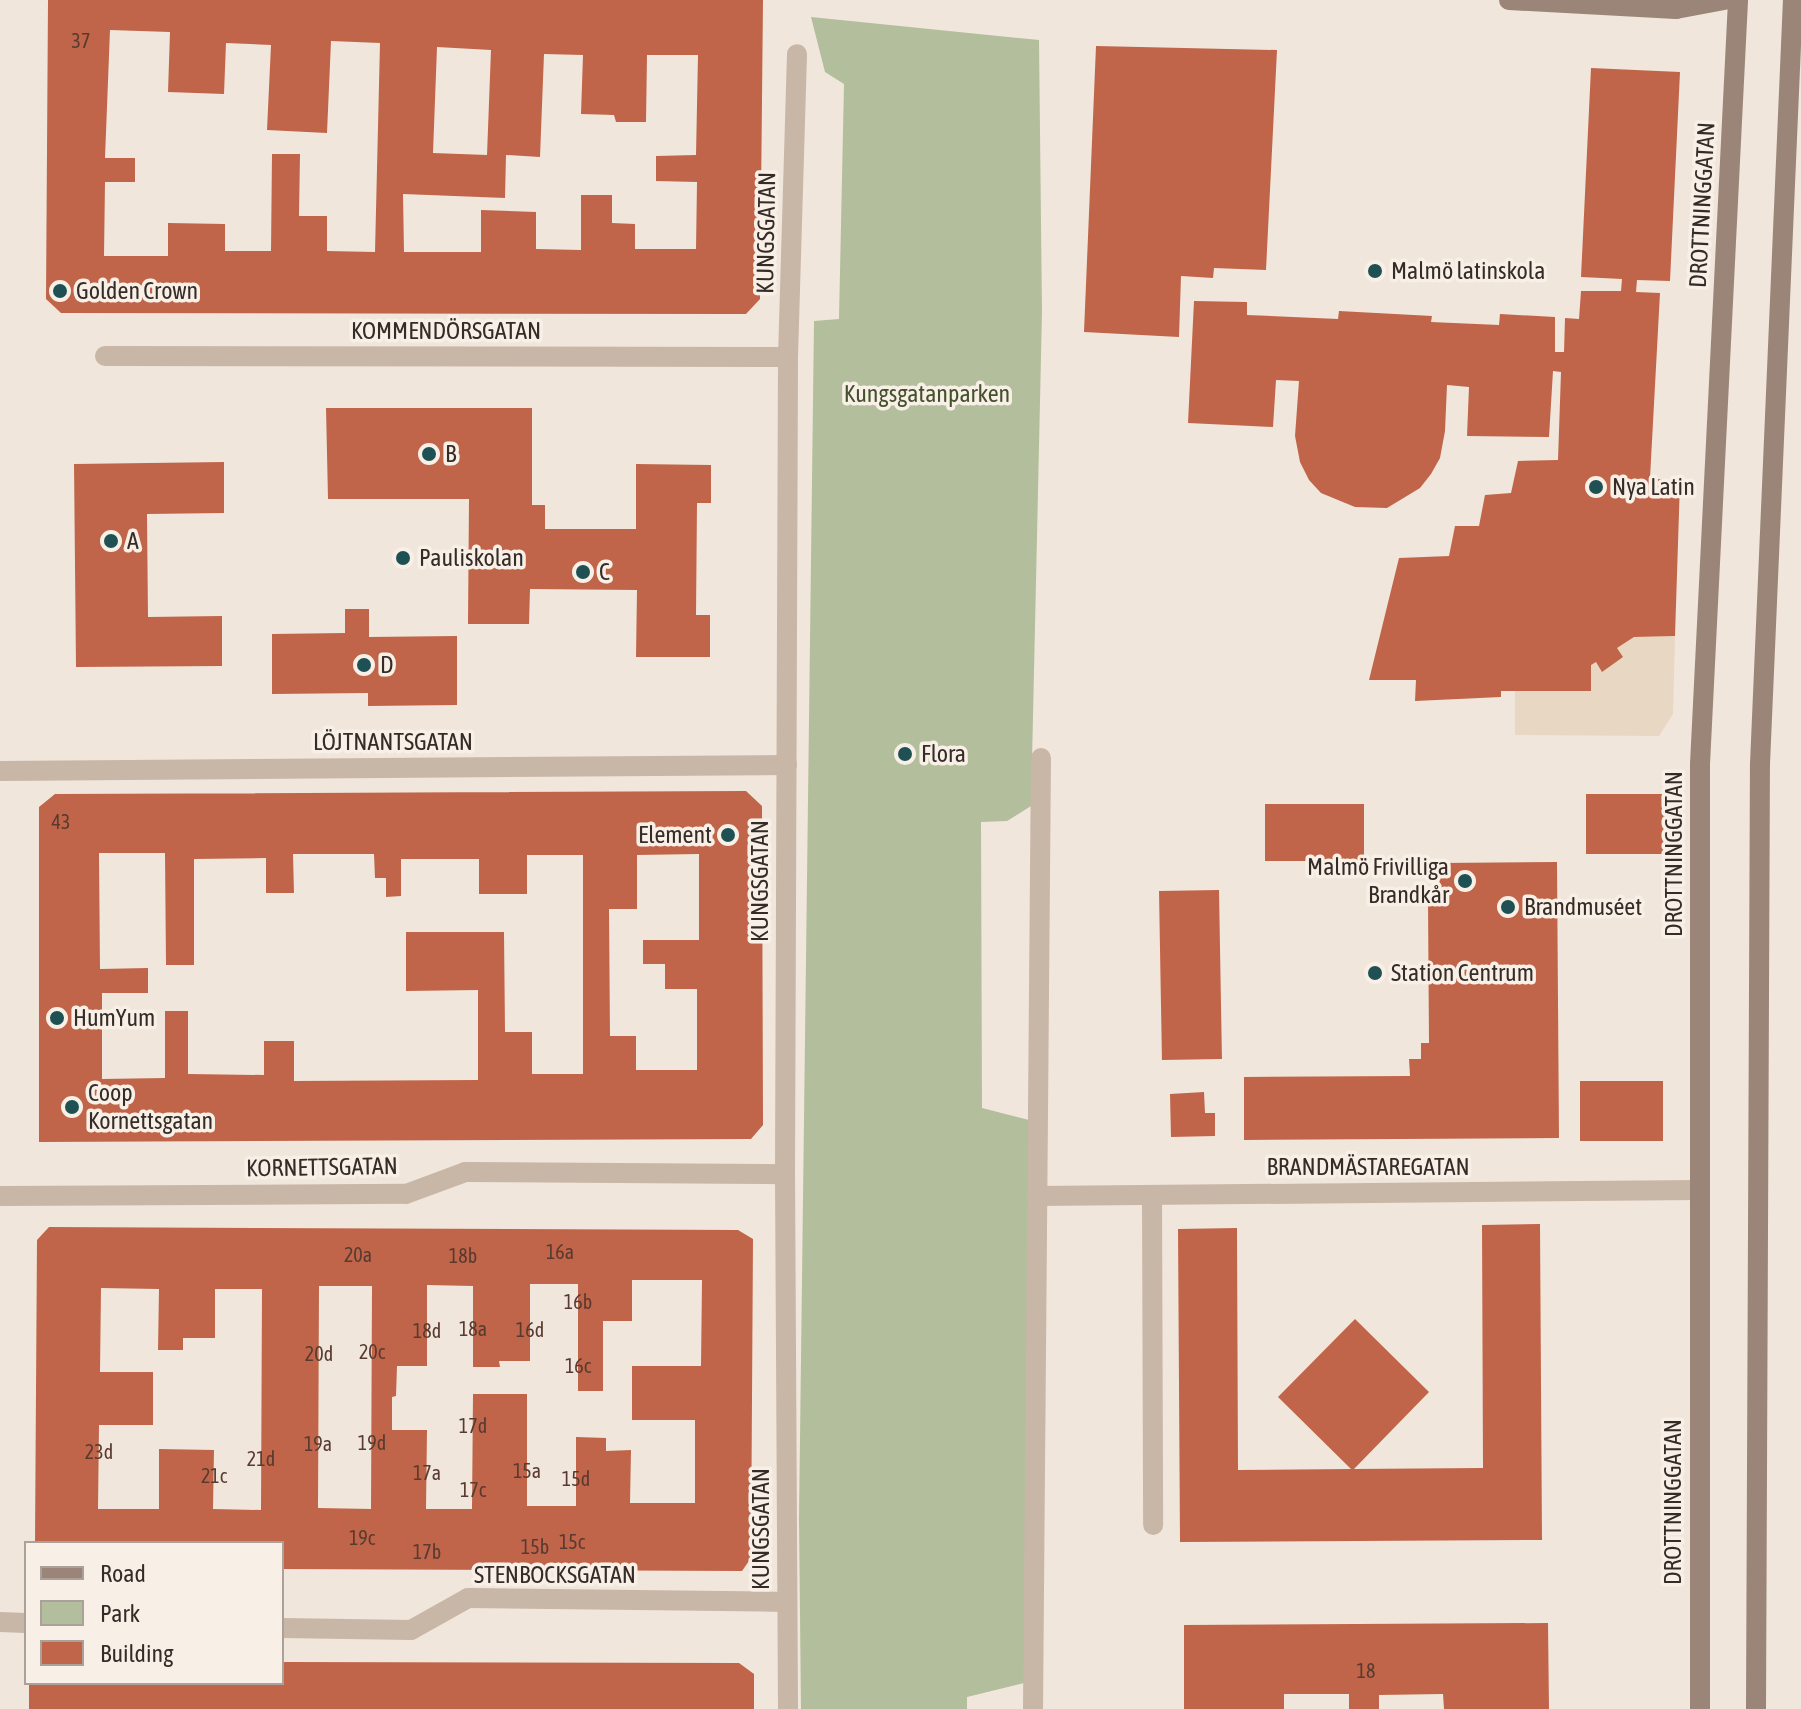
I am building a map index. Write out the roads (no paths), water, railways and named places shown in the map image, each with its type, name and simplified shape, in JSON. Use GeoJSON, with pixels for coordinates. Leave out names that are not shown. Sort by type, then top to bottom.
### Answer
{"type":"FeatureCollection","features":[{"type":"Feature","properties":{"kind":"main road"},"geometry":{"type":"LineString","coordinates":[[1509,0],[1676,9],[1724,0]]}},
{"type":"Feature","properties":{"kind":"main road","name":"DROTTNINGGATAN"},"geometry":{"type":"LineString","coordinates":[[1700,1709],[1700,764],[1738,0]]}},
{"type":"Feature","properties":{"kind":"main road"},"geometry":{"type":"LineString","coordinates":[[1756,1709],[1760,764],[1793,0]]}},
{"type":"Feature","properties":{"kind":"street","name":"KUNGSGATAN"},"geometry":{"type":"LineString","coordinates":[[788,1709],[785,1174],[788,357],[797,54]]}},
{"type":"Feature","properties":{"kind":"street","name":"KOMMENDÖRSGATAN"},"geometry":{"type":"LineString","coordinates":[[105,356],[788,357]]}},
{"type":"Feature","properties":{"kind":"street"},"geometry":{"type":"LineString","coordinates":[[1033,1709],[1041,758]]}},
{"type":"Feature","properties":{"kind":"street","name":"LÖJTNANTSGATAN"},"geometry":{"type":"LineString","coordinates":[[0,771],[787,765]]}},
{"type":"Feature","properties":{"kind":"street","name":"KORNETTSGATAN"},"geometry":{"type":"LineString","coordinates":[[0,1196],[406,1194],[465,1172],[785,1174]]}},
{"type":"Feature","properties":{"kind":"street","name":"BRANDMÄSTAREGATAN"},"geometry":{"type":"LineString","coordinates":[[1037,1196],[1699,1190]]}},
{"type":"Feature","properties":{"kind":"street"},"geometry":{"type":"LineString","coordinates":[[1152,1195],[1153,1525]]}},
{"type":"Feature","properties":{"kind":"street","name":"STENBOCKSGATAN"},"geometry":{"type":"LineString","coordinates":[[284,1628],[411,1630],[468,1598],[787,1602]]}},
{"type":"Feature","properties":{"kind":"street"},"geometry":{"type":"LineString","coordinates":[[0,1622],[24,1623]]}},
{"type":"Feature","properties":{"kind":"place","name":"Malmö latinskola"},"geometry":{"type":"Point","coordinates":[1375,271]}},
{"type":"Feature","properties":{"kind":"place","name":"Golden Crown"},"geometry":{"type":"Point","coordinates":[60,291]}},
{"type":"Feature","properties":{"kind":"place","name":"B"},"geometry":{"type":"Point","coordinates":[429,454]}},
{"type":"Feature","properties":{"kind":"place","name":"Nya Latin"},"geometry":{"type":"Point","coordinates":[1596,487]}},
{"type":"Feature","properties":{"kind":"place","name":"A"},"geometry":{"type":"Point","coordinates":[111,541]}},
{"type":"Feature","properties":{"kind":"place","name":"Pauliskolan"},"geometry":{"type":"Point","coordinates":[403,558]}},
{"type":"Feature","properties":{"kind":"place","name":"C"},"geometry":{"type":"Point","coordinates":[583,572]}},
{"type":"Feature","properties":{"kind":"place","name":"D"},"geometry":{"type":"Point","coordinates":[364,665]}},
{"type":"Feature","properties":{"kind":"place","name":"Flora"},"geometry":{"type":"Point","coordinates":[905,754]}},
{"type":"Feature","properties":{"kind":"place","name":"Element"},"geometry":{"type":"Point","coordinates":[728,835]}},
{"type":"Feature","properties":{"kind":"place","name":"Malmö Frivilliga Brandkår"},"geometry":{"type":"Point","coordinates":[1465,881]}},
{"type":"Feature","properties":{"kind":"place","name":"Brandmuséet"},"geometry":{"type":"Point","coordinates":[1508,907]}},
{"type":"Feature","properties":{"kind":"place","name":"Station Centrum"},"geometry":{"type":"Point","coordinates":[1375,973]}},
{"type":"Feature","properties":{"kind":"place","name":"HumYum"},"geometry":{"type":"Point","coordinates":[57,1018]}},
{"type":"Feature","properties":{"kind":"place","name":"Coop Kornettsgatan"},"geometry":{"type":"Point","coordinates":[72,1107]}},
{"type":"Feature","properties":{"kind":"park label","name":"Kungsgatanparken"},"geometry":{"type":"Point","coordinates":[927,394]}}]}
